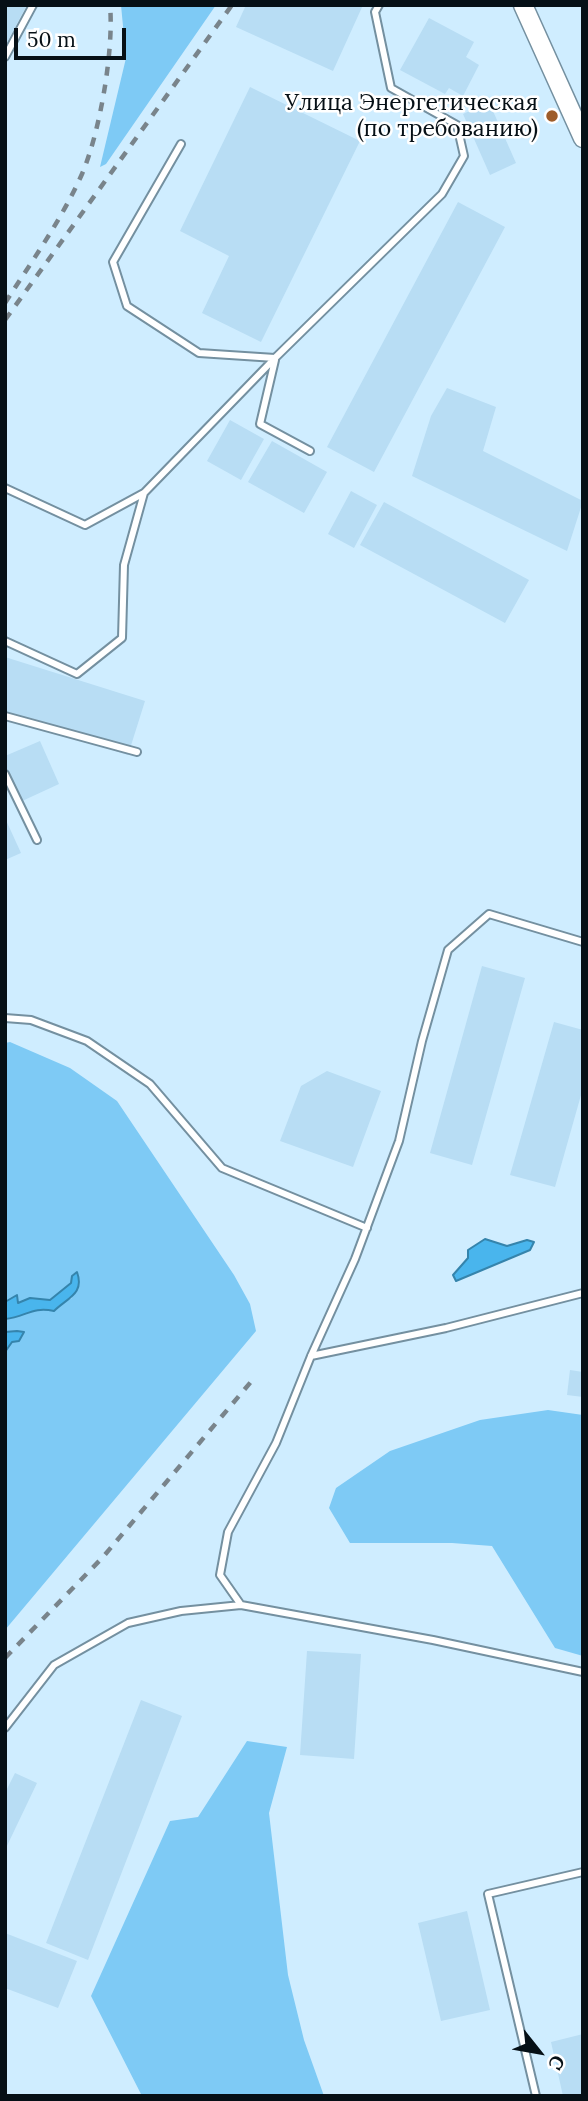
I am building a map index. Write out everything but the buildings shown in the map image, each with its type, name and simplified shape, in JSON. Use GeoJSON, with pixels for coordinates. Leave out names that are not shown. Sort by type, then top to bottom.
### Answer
{"type":"FeatureCollection","features":[{"type":"Feature","properties":{"kind":"street"},"geometry":{"type":"LineString","coordinates":[[523,5],[583,138]]}},
{"type":"Feature","properties":{"kind":"lane"},"geometry":{"type":"LineString","coordinates":[[5,57],[33,5]]}},
{"type":"Feature","properties":{"kind":"lane"},"geometry":{"type":"LineString","coordinates":[[5,488],[85,525],[144,493],[275,358],[442,194],[464,156],[457,125],[391,88],[375,12],[379,5]]}},
{"type":"Feature","properties":{"kind":"lane"},"geometry":{"type":"LineString","coordinates":[[181,144],[113,262],[127,306],[199,353],[275,358]]}},
{"type":"Feature","properties":{"kind":"lane"},"geometry":{"type":"LineString","coordinates":[[275,358],[260,424],[310,451]]}},
{"type":"Feature","properties":{"kind":"lane"},"geometry":{"type":"LineString","coordinates":[[5,640],[77,674],[122,638],[124,565],[144,493]]}},
{"type":"Feature","properties":{"kind":"lane"},"geometry":{"type":"LineString","coordinates":[[5,716],[136,752]]}},
{"type":"Feature","properties":{"kind":"lane"},"geometry":{"type":"LineString","coordinates":[[5,774],[37,840]]}},
{"type":"Feature","properties":{"kind":"lane"},"geometry":{"type":"LineString","coordinates":[[241,1605],[220,1575],[228,1532],[276,1443],[367,1228],[399,1141],[422,1041],[448,950],[489,914],[583,942]]}},
{"type":"Feature","properties":{"kind":"lane"},"geometry":{"type":"LineString","coordinates":[[5,1018],[31,1020],[87,1041],[149,1084],[222,1168],[367,1228]]}},
{"type":"Feature","properties":{"kind":"lane"},"geometry":{"type":"LineString","coordinates":[[311,1356],[446,1328],[583,1293]]}},
{"type":"Feature","properties":{"kind":"lane"},"geometry":{"type":"LineString","coordinates":[[5,1728],[54,1665],[128,1623],[181,1611],[241,1605],[433,1640],[583,1672]]}},
{"type":"Feature","properties":{"kind":"lane"},"geometry":{"type":"LineString","coordinates":[[536,2096],[488,1894],[583,1872]]}},
{"type":"Feature","properties":{"kind":"shaded area"},"geometry":{"type":"Polygon","coordinates":[[[5,5],[583,5],[583,2096],[5,2096],[5,5]]]}},
{"type":"Feature","properties":{"kind":"shaded area"},"geometry":{"type":"Polygon","coordinates":[[[121,5],[216,5],[106,164],[100,167],[126,58],[121,5]]]}},
{"type":"Feature","properties":{"kind":"shaded area"},"geometry":{"type":"Polygon","coordinates":[[[10,1042],[70,1068],[117,1101],[234,1275],[250,1304],[256,1331],[5,1630],[5,1352],[17,1331],[5,1332],[5,1319],[40,1310],[54,1311],[64,1301],[72,1298],[72,1283],[50,1300],[30,1298],[18,1304],[17,1296],[5,1302],[5,1043],[10,1042]]]}},
{"type":"Feature","properties":{"kind":"shaded area"},"geometry":{"type":"Polygon","coordinates":[[[485,1239],[507,1246],[527,1240],[534,1242],[530,1250],[456,1281],[453,1275],[468,1258],[468,1250],[485,1239]]]}},
{"type":"Feature","properties":{"kind":"shaded area"},"geometry":{"type":"Polygon","coordinates":[[[77,1272],[77,1291],[54,1311],[40,1310],[5,1319],[5,1302],[17,1295],[18,1303],[30,1298],[50,1300],[71,1283],[72,1276],[77,1272]]]}},
{"type":"Feature","properties":{"kind":"shaded area"},"geometry":{"type":"Polygon","coordinates":[[[5,1332],[24,1332],[19,1341],[12,1342],[5,1352],[5,1332]]]}},
{"type":"Feature","properties":{"kind":"shaded area"},"geometry":{"type":"Polygon","coordinates":[[[548,1410],[583,1415],[583,1656],[555,1648],[492,1546],[452,1543],[350,1543],[329,1508],[336,1488],[390,1451],[480,1420],[548,1410]]]}},
{"type":"Feature","properties":{"kind":"shaded area"},"geometry":{"type":"Polygon","coordinates":[[[247,1741],[287,1747],[269,1813],[288,1975],[304,2040],[324,2096],[142,2096],[91,1996],[170,1821],[198,1817],[247,1741]]]}},
{"type":"Feature","properties":{"kind":"railway"},"geometry":{"type":"LineString","coordinates":[[5,303],[65,207],[89,157],[108,67],[110,5]]}},
{"type":"Feature","properties":{"kind":"railway"},"geometry":{"type":"LineString","coordinates":[[5,320],[232,5]]}},
{"type":"Feature","properties":{"kind":"railway"},"geometry":{"type":"LineString","coordinates":[[5,1658],[103,1557],[255,1377]]}},
{"type":"Feature","properties":{"kind":"place","name":"Улица Энергетическая (по требованию)"},"geometry":{"type":"Point","coordinates":[552,116]}}]}
